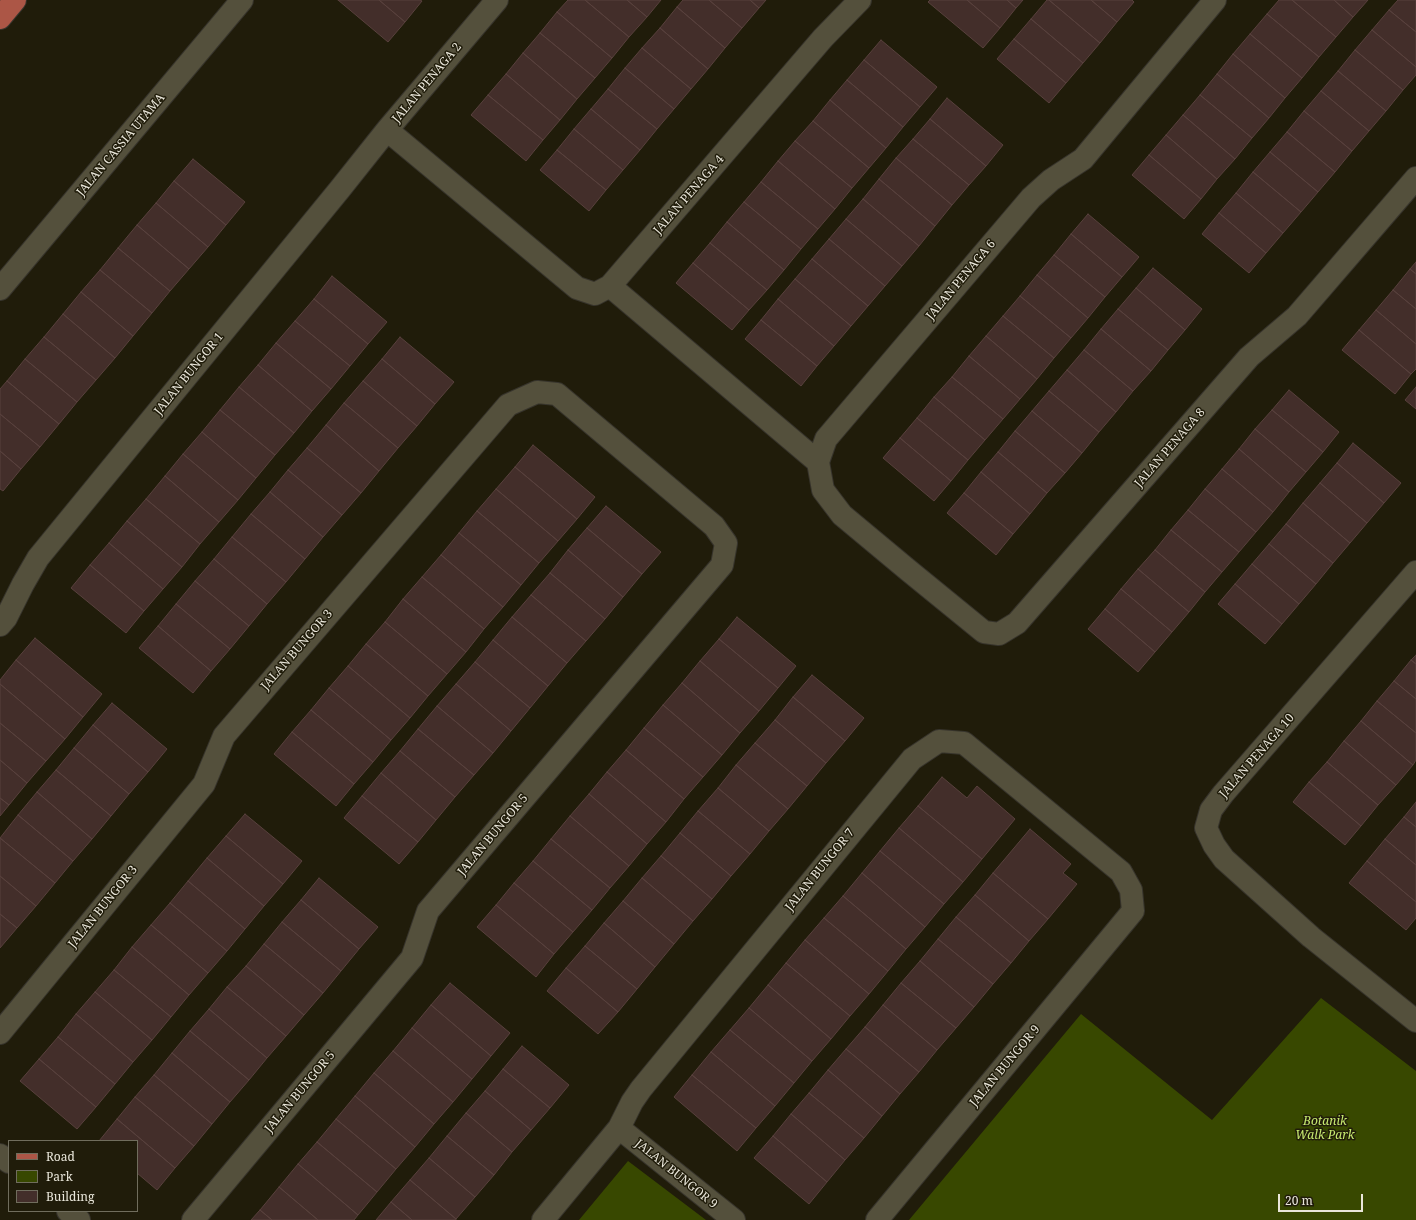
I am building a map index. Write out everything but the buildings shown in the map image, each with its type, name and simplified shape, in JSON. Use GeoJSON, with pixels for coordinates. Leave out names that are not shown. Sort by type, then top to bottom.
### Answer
{"type":"FeatureCollection","features":[{"type":"Feature","properties":{"kind":"main road"},"geometry":{"type":"LineString","coordinates":[[0,18],[15,0]]}},
{"type":"Feature","properties":{"kind":"street","name":"JALAN CASSIA UTAMA"},"geometry":{"type":"LineString","coordinates":[[0,289],[242,0]]}},
{"type":"Feature","properties":{"kind":"street","name":"JALAN PENAGA 2"},"geometry":{"type":"LineString","coordinates":[[498,0],[387,130],[498,221]]}},
{"type":"Feature","properties":{"kind":"street","name":"JALAN PENAGA 4"},"geometry":{"type":"LineString","coordinates":[[498,221],[577,288],[595,294],[610,286],[823,38],[860,0]]}},
{"type":"Feature","properties":{"kind":"street","name":"JALAN PENAGA 6"},"geometry":{"type":"LineString","coordinates":[[908,570],[842,515],[823,490],[818,462],[826,439],[1026,204],[1051,180],[1083,159],[1215,0]]}},
{"type":"Feature","properties":{"kind":"street","name":"JALAN BUNGOR 1"},"geometry":{"type":"LineString","coordinates":[[0,625],[6,618],[38,558],[387,130]]}},
{"type":"Feature","properties":{"kind":"street","name":"JALAN PENAGA 8"},"geometry":{"type":"LineString","coordinates":[[908,570],[984,632],[999,634],[1017,623],[1249,357],[1297,316],[1416,178]]}},
{"type":"Feature","properties":{"kind":"street"},"geometry":{"type":"LineString","coordinates":[[610,286],[818,462]]}},
{"type":"Feature","properties":{"kind":"street","name":"JALAN BUNGOR 3"},"geometry":{"type":"LineString","coordinates":[[0,1033],[204,784],[224,736],[508,405],[537,392],[557,394],[642,466]]}},
{"type":"Feature","properties":{"kind":"street","name":"JALAN BUNGOR 5"},"geometry":{"type":"LineString","coordinates":[[193,1220],[412,958],[428,911],[722,565],[726,543],[714,526],[642,466]]}},
{"type":"Feature","properties":{"kind":"street","name":"JALAN PENAGA 10"},"geometry":{"type":"LineString","coordinates":[[1416,572],[1223,794],[1211,810],[1206,828],[1214,846],[1224,859],[1311,937],[1416,1022]]}},
{"type":"Feature","properties":{"kind":"street","name":"JALAN BUNGOR 7"},"geometry":{"type":"LineString","coordinates":[[543,1220],[619,1128],[632,1102],[641,1089],[912,759],[939,741],[964,743],[1121,872],[1131,890],[1133,912]]}},
{"type":"Feature","properties":{"kind":"street","name":"JALAN BUNGOR 9"},"geometry":{"type":"LineString","coordinates":[[877,1220],[1133,912]]}},
{"type":"Feature","properties":{"kind":"street","name":"JALAN BUNGOR 9"},"geometry":{"type":"LineString","coordinates":[[619,1128],[734,1220]]}},
{"type":"Feature","properties":{"kind":"street"},"geometry":{"type":"LineString","coordinates":[[0,1155],[8,1161]]}},
{"type":"Feature","properties":{"kind":"street"},"geometry":{"type":"LineString","coordinates":[[69,1212],[79,1220]]}},
{"type":"Feature","properties":{"kind":"green space","name":"Botanik Walk Park"},"geometry":{"type":"Polygon","coordinates":[[[1321,998],[1416,1071],[1416,1220],[909,1220],[1081,1014],[1212,1120],[1321,998]]]}},
{"type":"Feature","properties":{"kind":"green space"},"geometry":{"type":"Polygon","coordinates":[[[628,1161],[706,1220],[579,1220],[628,1161]]]}}]}
